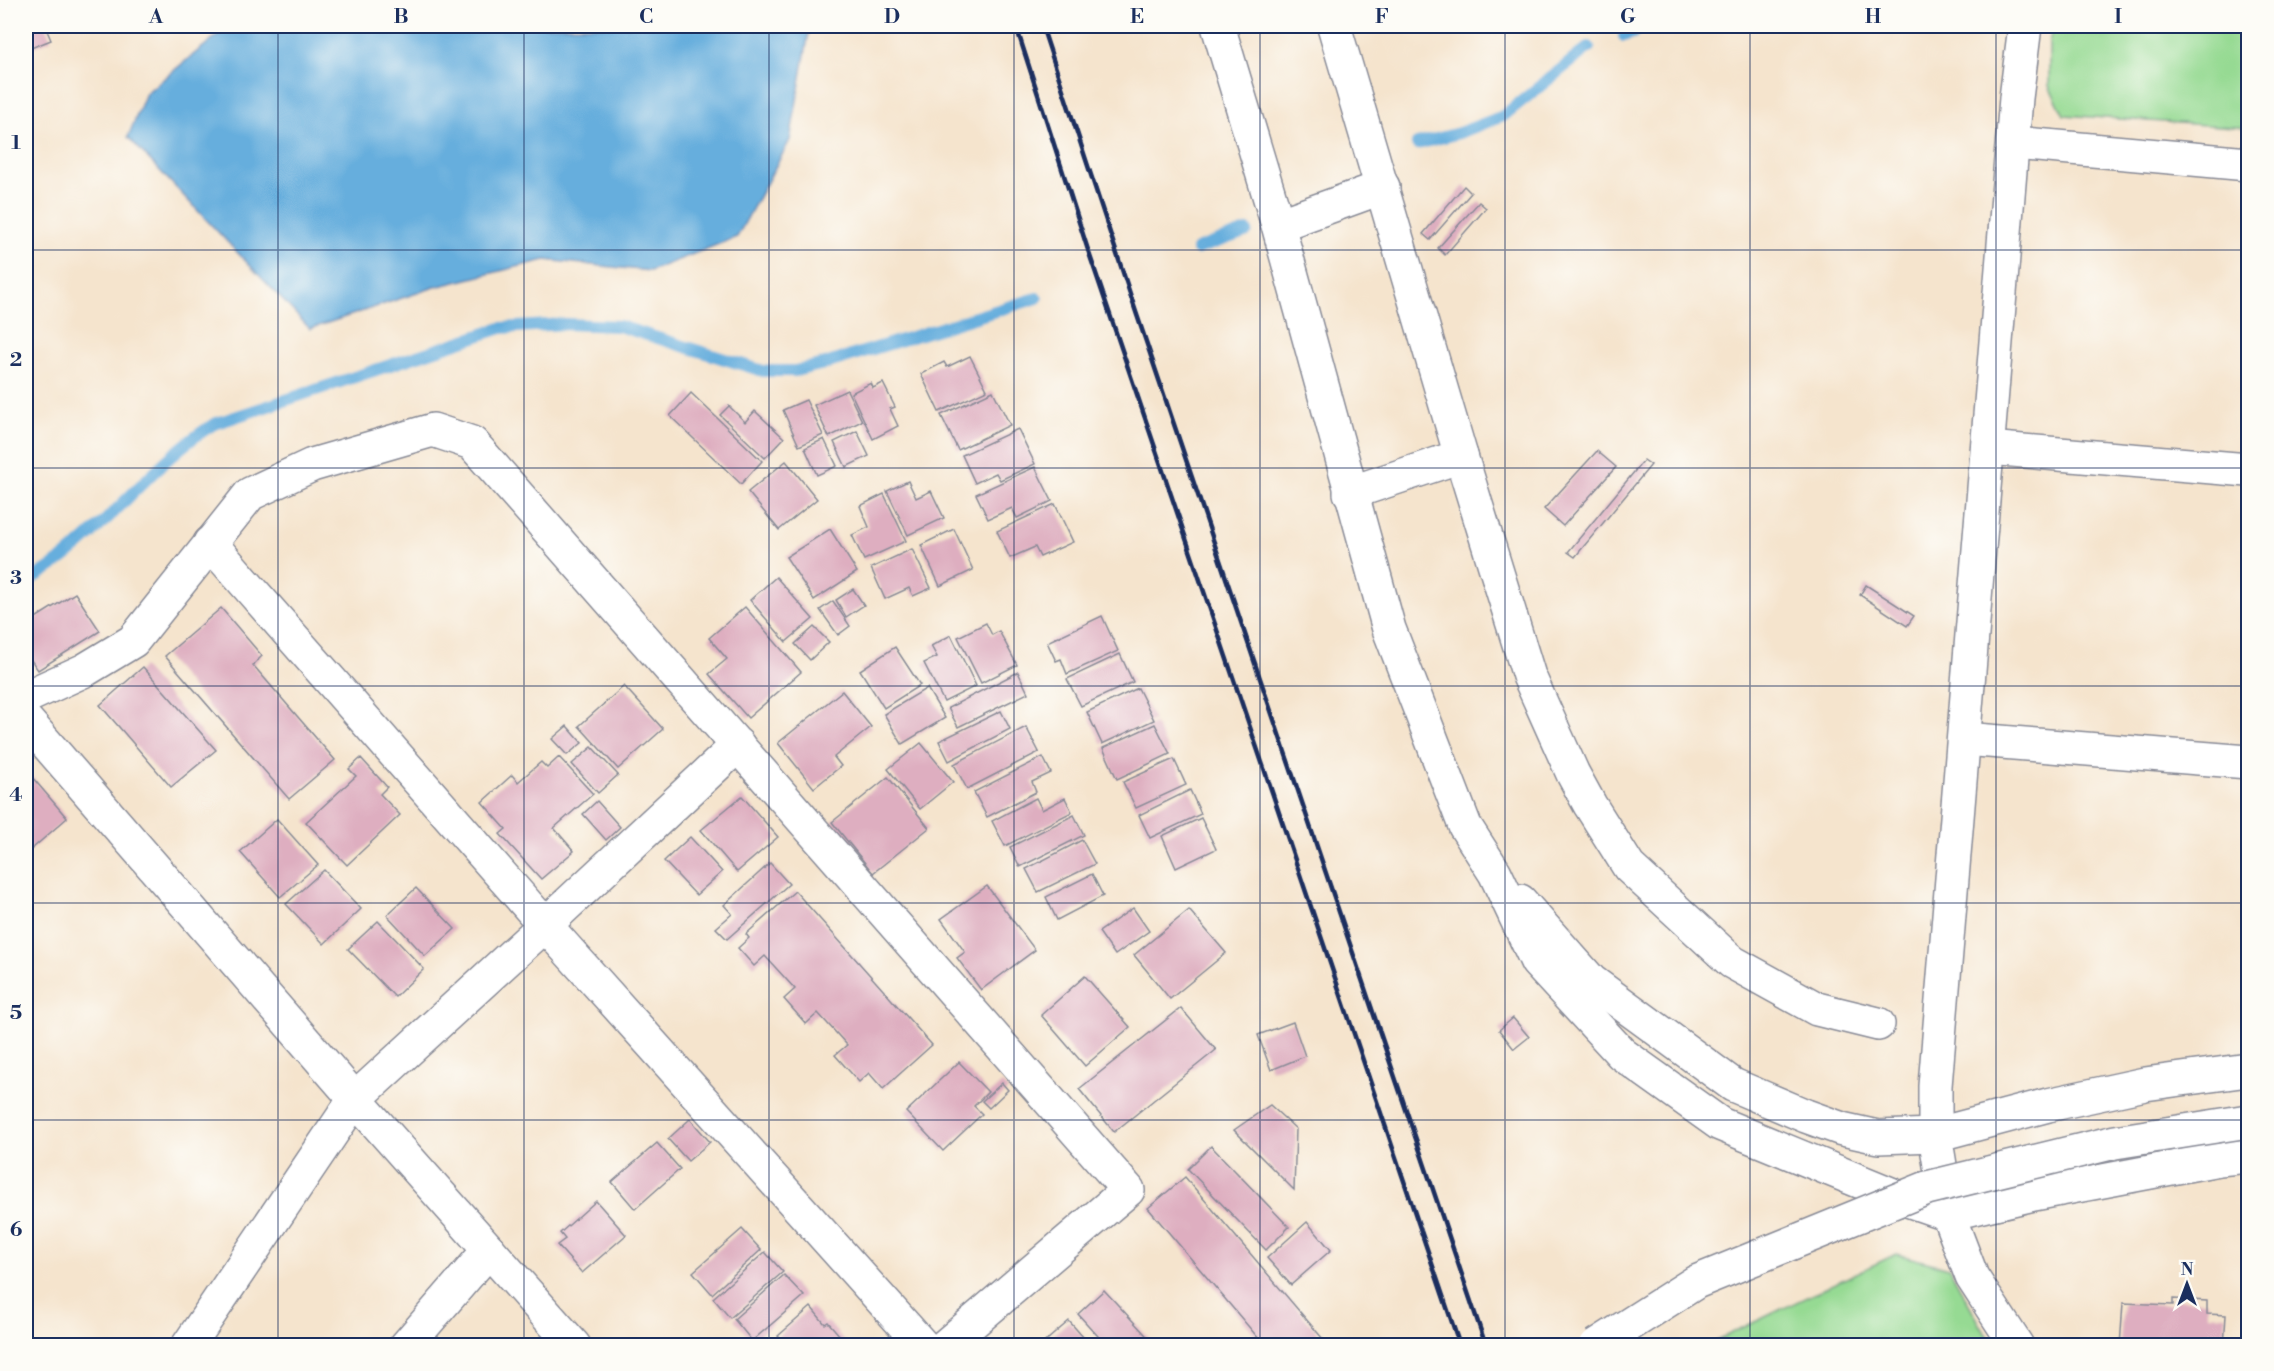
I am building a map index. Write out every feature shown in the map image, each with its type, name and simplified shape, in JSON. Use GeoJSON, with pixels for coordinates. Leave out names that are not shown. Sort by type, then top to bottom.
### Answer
{"type":"FeatureCollection","features":[{"type":"Feature","properties":{"kind":"street"},"geometry":{"type":"LineString","coordinates":[[1218,26],[1278,225],[1389,629],[1465,826],[1495,873],[1537,962],[1622,1054],[1720,1124],[1893,1195],[1948,1214],[2046,1192],[2219,1159],[2248,1156]]}},
{"type":"Feature","properties":{"kind":"street"},"geometry":{"type":"LineString","coordinates":[[1334,26],[1461,456],[1530,676],[1573,774],[1590,806],[1629,867],[1732,962],[1816,1009],[1878,1024]]}},
{"type":"Feature","properties":{"kind":"street"},"geometry":{"type":"LineString","coordinates":[[2017,1346],[1972,1277],[1948,1214],[1935,1135],[1935,1086],[2016,98],[2025,26]]}},
{"type":"Feature","properties":{"kind":"street"},"geometry":{"type":"LineString","coordinates":[[2014,143],[2248,164]]}},
{"type":"Feature","properties":{"kind":"street"},"geometry":{"type":"LineString","coordinates":[[1278,225],[1383,187]]}},
{"type":"Feature","properties":{"kind":"street"},"geometry":{"type":"LineString","coordinates":[[26,697],[85,670],[133,641],[250,495],[312,465],[433,430],[472,443],[1128,1190],[945,1346]]}},
{"type":"Feature","properties":{"kind":"street"},"geometry":{"type":"LineString","coordinates":[[1988,448],[2248,471]]}},
{"type":"Feature","properties":{"kind":"street"},"geometry":{"type":"LineString","coordinates":[[1350,493],[1461,456]]}},
{"type":"Feature","properties":{"kind":"street"},"geometry":{"type":"LineString","coordinates":[[210,543],[545,925],[923,1346]]}},
{"type":"Feature","properties":{"kind":"street"},"geometry":{"type":"LineString","coordinates":[[26,720],[355,1099],[574,1346]]}},
{"type":"Feature","properties":{"kind":"street"},"geometry":{"type":"LineString","coordinates":[[1964,739],[2248,762]]}},
{"type":"Feature","properties":{"kind":"street"},"geometry":{"type":"LineString","coordinates":[[188,1346],[355,1099],[738,746]]}},
{"type":"Feature","properties":{"kind":"street"},"geometry":{"type":"LineString","coordinates":[[1495,873],[1591,981],[1733,1085],[1842,1129],[1878,1137],[1935,1135],[2048,1105],[2145,1084],[2248,1070]]}},
{"type":"Feature","properties":{"kind":"street"},"geometry":{"type":"LineString","coordinates":[[1596,1346],[1696,1282],[1927,1188],[2115,1142],[2248,1121]]}},
{"type":"Feature","properties":{"kind":"street"},"geometry":{"type":"LineString","coordinates":[[406,1346],[489,1250]]}},
{"type":"Feature","properties":{"kind":"green space"},"geometry":{"type":"Polygon","coordinates":[[[2054,26],[2248,26],[2248,128],[2064,115],[2049,86],[2049,41],[2054,26]]]}},
{"type":"Feature","properties":{"kind":"green space"},"geometry":{"type":"Polygon","coordinates":[[[1896,1254],[1949,1268],[1985,1333],[1995,1345],[1705,1346],[1896,1254]]]}},
{"type":"Feature","properties":{"kind":"water"},"geometry":{"type":"Polygon","coordinates":[[[226,26],[810,26],[790,140],[737,237],[650,271],[545,260],[435,287],[310,329],[128,137],[146,93],[226,26]]]}},
{"type":"Feature","properties":{"kind":"building"},"geometry":{"type":"Polygon","coordinates":[[[26,26],[45,26],[51,40],[26,50],[26,26]]]}},
{"type":"Feature","properties":{"kind":"building"},"geometry":{"type":"Polygon","coordinates":[[[1464,186],[1471,193],[1430,240],[1423,234],[1464,186]]]}},
{"type":"Feature","properties":{"kind":"building"},"geometry":{"type":"Polygon","coordinates":[[[1479,202],[1486,208],[1445,255],[1438,248],[1479,202]]]}},
{"type":"Feature","properties":{"kind":"building"},"geometry":{"type":"Polygon","coordinates":[[[970,356],[987,390],[939,412],[921,374],[944,362],[947,367],[970,356]]]}},
{"type":"Feature","properties":{"kind":"building"},"geometry":{"type":"Polygon","coordinates":[[[871,383],[873,388],[883,383],[895,407],[890,409],[898,426],[873,439],[851,393],[871,383]]]}},
{"type":"Feature","properties":{"kind":"building"},"geometry":{"type":"Polygon","coordinates":[[[847,390],[862,421],[829,437],[814,405],[847,390]]]}},
{"type":"Feature","properties":{"kind":"building"},"geometry":{"type":"Polygon","coordinates":[[[993,391],[1010,425],[958,450],[941,415],[993,391]]]}},
{"type":"Feature","properties":{"kind":"building"},"geometry":{"type":"Polygon","coordinates":[[[691,393],[762,461],[741,484],[670,416],[691,393]]]}},
{"type":"Feature","properties":{"kind":"building"},"geometry":{"type":"Polygon","coordinates":[[[806,400],[823,435],[799,446],[783,410],[806,400]]]}},
{"type":"Feature","properties":{"kind":"building"},"geometry":{"type":"Polygon","coordinates":[[[729,406],[745,422],[755,411],[784,438],[765,458],[720,415],[729,406]]]}},
{"type":"Feature","properties":{"kind":"building"},"geometry":{"type":"Polygon","coordinates":[[[1018,429],[1035,464],[1000,480],[996,473],[975,483],[962,455],[1018,429]]]}},
{"type":"Feature","properties":{"kind":"building"},"geometry":{"type":"Polygon","coordinates":[[[857,431],[869,456],[846,467],[834,442],[857,431]]]}},
{"type":"Feature","properties":{"kind":"building"},"geometry":{"type":"Polygon","coordinates":[[[824,439],[837,466],[817,475],[805,448],[824,439]]]}},
{"type":"Feature","properties":{"kind":"building"},"geometry":{"type":"Polygon","coordinates":[[[1597,451],[1616,467],[1563,526],[1544,509],[1597,451]]]}},
{"type":"Feature","properties":{"kind":"building"},"geometry":{"type":"Polygon","coordinates":[[[1644,460],[1651,465],[1575,557],[1568,552],[1644,460]]]}},
{"type":"Feature","properties":{"kind":"building"},"geometry":{"type":"Polygon","coordinates":[[[786,461],[817,499],[779,530],[748,492],[786,461]]]}},
{"type":"Feature","properties":{"kind":"building"},"geometry":{"type":"Polygon","coordinates":[[[1035,467],[1052,501],[1017,518],[1012,508],[988,519],[976,494],[1035,467]]]}},
{"type":"Feature","properties":{"kind":"building"},"geometry":{"type":"Polygon","coordinates":[[[908,481],[916,498],[931,491],[944,518],[908,535],[887,491],[908,481]]]}},
{"type":"Feature","properties":{"kind":"building"},"geometry":{"type":"Polygon","coordinates":[[[884,494],[906,541],[864,560],[852,535],[869,527],[860,506],[884,494]]]}},
{"type":"Feature","properties":{"kind":"building"},"geometry":{"type":"Polygon","coordinates":[[[1055,504],[1073,542],[1040,557],[1035,547],[1010,558],[997,531],[1055,504]]]}},
{"type":"Feature","properties":{"kind":"building"},"geometry":{"type":"Polygon","coordinates":[[[830,529],[857,572],[814,600],[786,557],[830,529]]]}},
{"type":"Feature","properties":{"kind":"building"},"geometry":{"type":"Polygon","coordinates":[[[954,529],[973,570],[940,586],[921,545],[954,529]]]}},
{"type":"Feature","properties":{"kind":"building"},"geometry":{"type":"Polygon","coordinates":[[[912,549],[931,588],[913,596],[909,588],[885,599],[871,568],[912,549]]]}},
{"type":"Feature","properties":{"kind":"building"},"geometry":{"type":"Polygon","coordinates":[[[776,577],[813,619],[786,642],[750,600],[776,577]]]}},
{"type":"Feature","properties":{"kind":"building"},"geometry":{"type":"Polygon","coordinates":[[[1866,585],[1914,616],[1907,626],[1860,595],[1866,585]]]}},
{"type":"Feature","properties":{"kind":"building"},"geometry":{"type":"Polygon","coordinates":[[[853,589],[864,605],[846,617],[836,600],[853,589]]]}},
{"type":"Feature","properties":{"kind":"building"},"geometry":{"type":"Polygon","coordinates":[[[75,593],[100,631],[38,670],[31,660],[26,664],[26,624],[75,593]]]}},
{"type":"Feature","properties":{"kind":"building"},"geometry":{"type":"Polygon","coordinates":[[[833,601],[850,626],[838,635],[820,610],[833,601]]]}},
{"type":"Feature","properties":{"kind":"building"},"geometry":{"type":"Polygon","coordinates":[[[745,607],[801,672],[748,718],[709,674],[727,659],[709,638],[745,607]]]}},
{"type":"Feature","properties":{"kind":"building"},"geometry":{"type":"Polygon","coordinates":[[[221,608],[262,656],[253,665],[335,760],[289,799],[165,656],[221,608]]]}},
{"type":"Feature","properties":{"kind":"building"},"geometry":{"type":"Polygon","coordinates":[[[1102,616],[1118,651],[1067,674],[1061,659],[1056,661],[1047,642],[1102,616]]]}},
{"type":"Feature","properties":{"kind":"building"},"geometry":{"type":"Polygon","coordinates":[[[986,623],[992,635],[999,631],[1017,665],[981,683],[958,637],[986,623]]]}},
{"type":"Feature","properties":{"kind":"building"},"geometry":{"type":"Polygon","coordinates":[[[814,627],[829,642],[810,660],[795,644],[814,627]]]}},
{"type":"Feature","properties":{"kind":"building"},"geometry":{"type":"Polygon","coordinates":[[[951,635],[976,686],[944,702],[924,663],[937,657],[931,646],[951,635]]]}},
{"type":"Feature","properties":{"kind":"building"},"geometry":{"type":"Polygon","coordinates":[[[895,647],[920,685],[884,708],[860,670],[895,647]]]}},
{"type":"Feature","properties":{"kind":"building"},"geometry":{"type":"Polygon","coordinates":[[[1120,654],[1133,682],[1081,706],[1067,679],[1120,654]]]}},
{"type":"Feature","properties":{"kind":"building"},"geometry":{"type":"Polygon","coordinates":[[[143,667],[216,750],[171,787],[100,705],[143,667]]]}},
{"type":"Feature","properties":{"kind":"building"},"geometry":{"type":"Polygon","coordinates":[[[1018,672],[1028,693],[958,727],[948,708],[1018,672]]]}},
{"type":"Feature","properties":{"kind":"building"},"geometry":{"type":"Polygon","coordinates":[[[624,686],[663,729],[618,769],[579,726],[624,686]]]}},
{"type":"Feature","properties":{"kind":"building"},"geometry":{"type":"Polygon","coordinates":[[[927,688],[945,718],[902,744],[884,714],[927,688]]]}},
{"type":"Feature","properties":{"kind":"building"},"geometry":{"type":"Polygon","coordinates":[[[1138,688],[1154,720],[1102,744],[1087,712],[1138,688]]]}},
{"type":"Feature","properties":{"kind":"building"},"geometry":{"type":"Polygon","coordinates":[[[842,691],[871,727],[834,757],[841,766],[814,788],[778,743],[842,691]]]}},
{"type":"Feature","properties":{"kind":"building"},"geometry":{"type":"Polygon","coordinates":[[[1001,711],[1010,729],[949,761],[939,741],[1001,711]]]}},
{"type":"Feature","properties":{"kind":"building"},"geometry":{"type":"Polygon","coordinates":[[[1155,724],[1170,754],[1117,779],[1103,748],[1155,724]]]}},
{"type":"Feature","properties":{"kind":"building"},"geometry":{"type":"Polygon","coordinates":[[[567,726],[582,743],[567,755],[552,739],[567,726]]]}},
{"type":"Feature","properties":{"kind":"building"},"geometry":{"type":"Polygon","coordinates":[[[1026,727],[1039,752],[967,789],[954,764],[1026,727]]]}},
{"type":"Feature","properties":{"kind":"building"},"geometry":{"type":"Polygon","coordinates":[[[921,743],[953,782],[920,809],[888,769],[921,743]]]}},
{"type":"Feature","properties":{"kind":"building"},"geometry":{"type":"Polygon","coordinates":[[[592,747],[618,775],[598,793],[572,764],[592,747]]]}},
{"type":"Feature","properties":{"kind":"building"},"geometry":{"type":"Polygon","coordinates":[[[559,757],[593,794],[554,828],[574,851],[541,879],[500,834],[506,829],[482,802],[512,775],[518,782],[541,762],[547,768],[559,757]]]}},
{"type":"Feature","properties":{"kind":"building"},"geometry":{"type":"Polygon","coordinates":[[[1043,757],[1051,773],[1032,782],[1036,792],[987,817],[974,792],[1043,757]]]}},
{"type":"Feature","properties":{"kind":"building"},"geometry":{"type":"Polygon","coordinates":[[[361,758],[387,787],[380,794],[400,815],[347,865],[306,822],[356,776],[349,769],[361,758]]]}},
{"type":"Feature","properties":{"kind":"building"},"geometry":{"type":"Polygon","coordinates":[[[1174,759],[1186,785],[1136,808],[1123,782],[1174,759]]]}},
{"type":"Feature","properties":{"kind":"building"},"geometry":{"type":"Polygon","coordinates":[[[26,770],[67,818],[26,854],[26,818],[29,815],[26,811],[26,770]]]}},
{"type":"Feature","properties":{"kind":"building"},"geometry":{"type":"Polygon","coordinates":[[[888,777],[929,828],[873,873],[832,822],[888,777]]]}},
{"type":"Feature","properties":{"kind":"building"},"geometry":{"type":"Polygon","coordinates":[[[1190,790],[1201,814],[1150,838],[1139,815],[1190,790]]]}},
{"type":"Feature","properties":{"kind":"building"},"geometry":{"type":"Polygon","coordinates":[[[742,796],[778,837],[737,872],[701,830],[742,796]]]}},
{"type":"Feature","properties":{"kind":"building"},"geometry":{"type":"Polygon","coordinates":[[[1036,798],[1042,810],[1065,798],[1072,812],[1005,846],[992,821],[1036,798]]]}},
{"type":"Feature","properties":{"kind":"building"},"geometry":{"type":"Polygon","coordinates":[[[597,801],[620,827],[606,840],[583,814],[597,801]]]}},
{"type":"Feature","properties":{"kind":"building"},"geometry":{"type":"Polygon","coordinates":[[[1074,815],[1084,835],[1020,867],[1010,847],[1074,815]]]}},
{"type":"Feature","properties":{"kind":"building"},"geometry":{"type":"Polygon","coordinates":[[[1201,818],[1216,849],[1176,868],[1162,836],[1201,818]]]}},
{"type":"Feature","properties":{"kind":"building"},"geometry":{"type":"Polygon","coordinates":[[[277,819],[318,865],[280,897],[240,852],[277,819]]]}},
{"type":"Feature","properties":{"kind":"building"},"geometry":{"type":"Polygon","coordinates":[[[690,837],[722,872],[696,895],[664,861],[690,837]]]}},
{"type":"Feature","properties":{"kind":"building"},"geometry":{"type":"Polygon","coordinates":[[[1082,840],[1095,864],[1038,892],[1026,869],[1082,840]]]}},
{"type":"Feature","properties":{"kind":"building"},"geometry":{"type":"Polygon","coordinates":[[[770,863],[789,884],[727,939],[716,928],[732,914],[724,905],[770,863]]]}},
{"type":"Feature","properties":{"kind":"building"},"geometry":{"type":"Polygon","coordinates":[[[324,870],[361,909],[324,944],[286,904],[324,870]]]}},
{"type":"Feature","properties":{"kind":"building"},"geometry":{"type":"Polygon","coordinates":[[[1092,874],[1103,896],[1057,920],[1046,897],[1092,874]]]}},
{"type":"Feature","properties":{"kind":"building"},"geometry":{"type":"Polygon","coordinates":[[[987,886],[1035,950],[981,990],[957,958],[965,952],[941,919],[987,886]]]}},
{"type":"Feature","properties":{"kind":"building"},"geometry":{"type":"Polygon","coordinates":[[[416,888],[455,929],[425,956],[387,915],[416,888]]]}},
{"type":"Feature","properties":{"kind":"building"},"geometry":{"type":"Polygon","coordinates":[[[795,891],[932,1045],[883,1089],[869,1073],[859,1082],[835,1055],[847,1045],[818,1013],[806,1024],[784,999],[795,989],[765,956],[754,966],[738,948],[749,938],[746,934],[795,891]]]}},
{"type":"Feature","properties":{"kind":"building"},"geometry":{"type":"Polygon","coordinates":[[[1133,908],[1149,931],[1115,955],[1099,932],[1133,908]]]}},
{"type":"Feature","properties":{"kind":"building"},"geometry":{"type":"Polygon","coordinates":[[[1189,910],[1226,953],[1170,999],[1134,955],[1189,910]]]}},
{"type":"Feature","properties":{"kind":"building"},"geometry":{"type":"Polygon","coordinates":[[[378,921],[424,969],[395,997],[348,949],[378,921]]]}},
{"type":"Feature","properties":{"kind":"building"},"geometry":{"type":"Polygon","coordinates":[[[1085,976],[1130,1027],[1085,1066],[1041,1015],[1085,976]]]}},
{"type":"Feature","properties":{"kind":"building"},"geometry":{"type":"Polygon","coordinates":[[[1181,1008],[1216,1050],[1114,1132],[1079,1089],[1181,1008]]]}},
{"type":"Feature","properties":{"kind":"building"},"geometry":{"type":"Polygon","coordinates":[[[1513,1018],[1529,1037],[1514,1049],[1499,1030],[1513,1018]]]}},
{"type":"Feature","properties":{"kind":"building"},"geometry":{"type":"Polygon","coordinates":[[[1293,1022],[1305,1056],[1271,1070],[1258,1035],[1293,1022]]]}},
{"type":"Feature","properties":{"kind":"building"},"geometry":{"type":"Polygon","coordinates":[[[959,1062],[988,1092],[974,1106],[982,1114],[943,1151],[906,1112],[959,1062]]]}},
{"type":"Feature","properties":{"kind":"building"},"geometry":{"type":"Polygon","coordinates":[[[1002,1083],[1008,1090],[989,1108],[982,1101],[1002,1083]]]}},
{"type":"Feature","properties":{"kind":"building"},"geometry":{"type":"Polygon","coordinates":[[[1270,1105],[1296,1129],[1294,1190],[1234,1130],[1270,1105]]]}},
{"type":"Feature","properties":{"kind":"building"},"geometry":{"type":"Polygon","coordinates":[[[690,1119],[710,1142],[688,1161],[668,1139],[690,1119]]]}},
{"type":"Feature","properties":{"kind":"building"},"geometry":{"type":"Polygon","coordinates":[[[657,1143],[680,1169],[635,1209],[612,1182],[657,1143]]]}},
{"type":"Feature","properties":{"kind":"building"},"geometry":{"type":"Polygon","coordinates":[[[1211,1146],[1289,1227],[1266,1250],[1188,1169],[1211,1146]]]}},
{"type":"Feature","properties":{"kind":"building"},"geometry":{"type":"Polygon","coordinates":[[[1185,1177],[1329,1346],[1265,1346],[1148,1208],[1185,1177]]]}},
{"type":"Feature","properties":{"kind":"building"},"geometry":{"type":"Polygon","coordinates":[[[596,1201],[626,1235],[582,1273],[557,1245],[565,1239],[560,1233],[596,1201]]]}},
{"type":"Feature","properties":{"kind":"building"},"geometry":{"type":"Polygon","coordinates":[[[1307,1222],[1331,1250],[1291,1285],[1267,1258],[1307,1222]]]}},
{"type":"Feature","properties":{"kind":"building"},"geometry":{"type":"Polygon","coordinates":[[[742,1229],[761,1250],[712,1294],[693,1272],[742,1229]]]}},
{"type":"Feature","properties":{"kind":"building"},"geometry":{"type":"Polygon","coordinates":[[[765,1252],[783,1272],[730,1318],[713,1298],[765,1252]]]}},
{"type":"Feature","properties":{"kind":"building"},"geometry":{"type":"Polygon","coordinates":[[[784,1275],[804,1296],[752,1341],[734,1319],[784,1275]]]}},
{"type":"Feature","properties":{"kind":"building"},"geometry":{"type":"Polygon","coordinates":[[[1104,1290],[1156,1346],[1107,1346],[1078,1314],[1104,1290]]]}},
{"type":"Feature","properties":{"kind":"building"},"geometry":{"type":"Polygon","coordinates":[[[2173,1299],[2207,1301],[2207,1314],[2226,1315],[2224,1346],[2120,1346],[2123,1303],[2173,1305],[2173,1299]]]}},
{"type":"Feature","properties":{"kind":"building"},"geometry":{"type":"Polygon","coordinates":[[[811,1307],[825,1324],[828,1322],[847,1344],[778,1346],[783,1342],[778,1336],[811,1307]]]}},
{"type":"Feature","properties":{"kind":"building"},"geometry":{"type":"Polygon","coordinates":[[[1069,1321],[1091,1346],[1040,1346],[1069,1321]]]}},
{"type":"Feature","properties":{"kind":"waterway"},"geometry":{"type":"LineString","coordinates":[[1624,36],[1635,32],[1640,26]]}},
{"type":"Feature","properties":{"kind":"waterway"},"geometry":{"type":"LineString","coordinates":[[1417,144],[1459,133],[1503,116],[1589,47]]}},
{"type":"Feature","properties":{"kind":"waterway"},"geometry":{"type":"LineString","coordinates":[[1197,249],[1247,231]]}},
{"type":"Feature","properties":{"kind":"waterway"},"geometry":{"type":"LineString","coordinates":[[26,582],[52,566],[76,547],[165,461],[214,424],[501,328],[565,324],[619,326],[763,371],[795,371],[828,363],[1037,298]]}},
{"type":"Feature","properties":{"kind":"railway"},"geometry":{"type":"LineString","coordinates":[[1016,26],[1088,250],[1460,1346]]}},
{"type":"Feature","properties":{"kind":"railway"},"geometry":{"type":"LineString","coordinates":[[1042,26],[1136,312],[1486,1346]]}}]}
